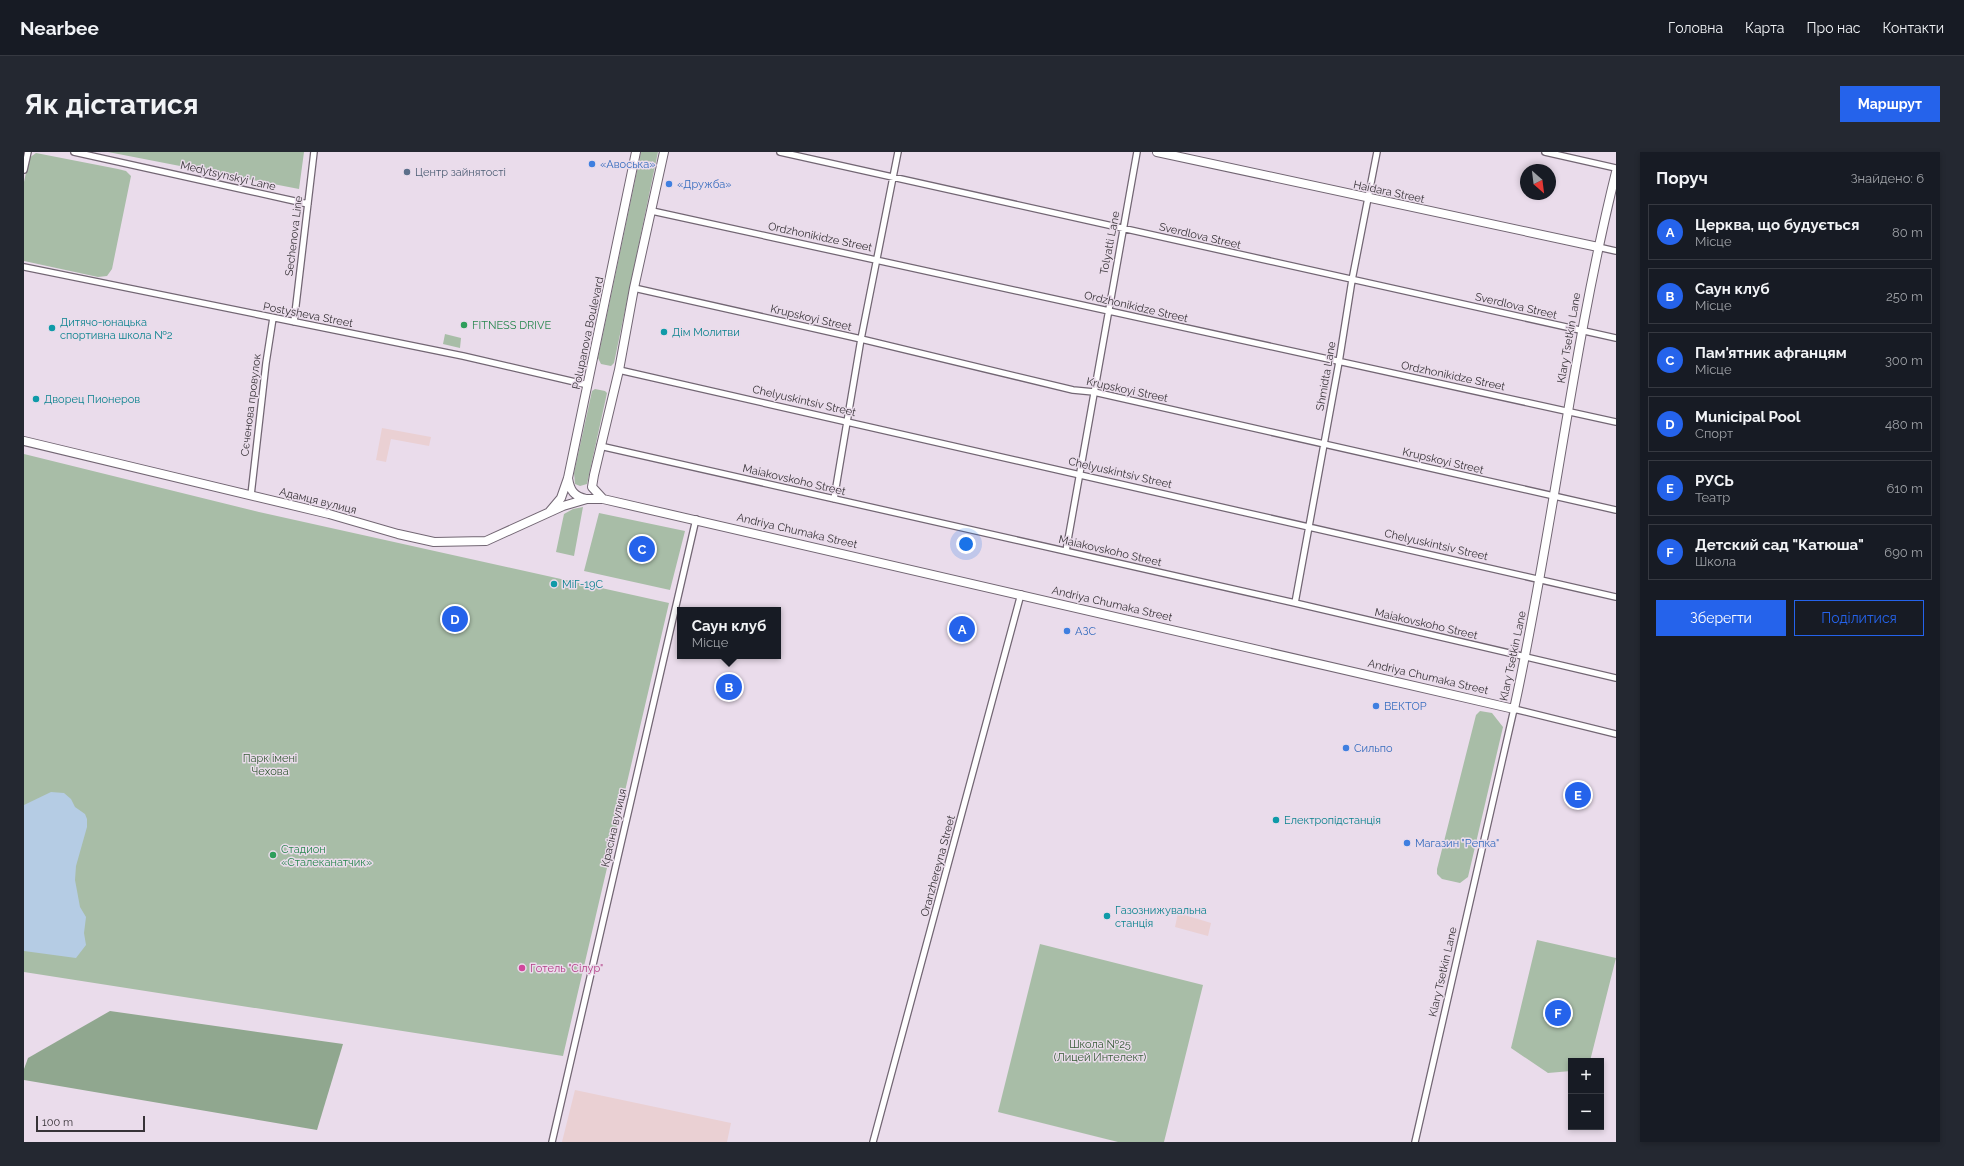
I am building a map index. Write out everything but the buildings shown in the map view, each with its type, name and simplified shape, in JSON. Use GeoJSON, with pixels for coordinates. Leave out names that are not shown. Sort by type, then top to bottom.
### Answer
{"type":"FeatureCollection","features":[{"type":"Feature","properties":{"kind":"street"},"geometry":{"type":"LineString","coordinates":[[24,170],[28,152]]}},
{"type":"Feature","properties":{"kind":"street","name":"Medytsynskyi Lane"},"geometry":{"type":"LineString","coordinates":[[74,152],[308,204]]}},
{"type":"Feature","properties":{"kind":"street","name":"Sechenova Line"},"geometry":{"type":"LineString","coordinates":[[294,322],[314,152]]}},
{"type":"Feature","properties":{"kind":"street","name":"Polupanova Boulevard"},"geometry":{"type":"LineString","coordinates":[[548,514],[561,498],[568,478],[636,152]]}},
{"type":"Feature","properties":{"kind":"street"},"geometry":{"type":"LineString","coordinates":[[603,499],[592,487],[664,152]]}},
{"type":"Feature","properties":{"kind":"street","name":"Sverdlova Street"},"geometry":{"type":"LineString","coordinates":[[780,152],[1616,338]]}},
{"type":"Feature","properties":{"kind":"street"},"geometry":{"type":"LineString","coordinates":[[834,499],[861,339],[898,152]]}},
{"type":"Feature","properties":{"kind":"street","name":"Tolyatti Lane"},"geometry":{"type":"LineString","coordinates":[[1066,552],[1137,152]]}},
{"type":"Feature","properties":{"kind":"street","name":"Haidara Street"},"geometry":{"type":"LineString","coordinates":[[1157,152],[1616,251]]}},
{"type":"Feature","properties":{"kind":"street","name":"Shmidta Lane"},"geometry":{"type":"LineString","coordinates":[[1295,603],[1325,444],[1352,280],[1377,152]]}},
{"type":"Feature","properties":{"kind":"street"},"geometry":{"type":"LineString","coordinates":[[1545,152],[1616,168]]}},
{"type":"Feature","properties":{"kind":"street","name":"Klary Tsetkin Lane"},"geometry":{"type":"LineString","coordinates":[[1415,1142],[1525,657],[1555,496],[1567,412],[1581,331],[1598,247],[1616,172]]}},
{"type":"Feature","properties":{"kind":"street","name":"Ordzhonikidze Street"},"geometry":{"type":"LineString","coordinates":[[652,210],[1616,422]]}},
{"type":"Feature","properties":{"kind":"street","name":"Postysheva Street"},"geometry":{"type":"LineString","coordinates":[[24,268],[463,356],[588,385]]}},
{"type":"Feature","properties":{"kind":"street","name":"Krupskoyi Street"},"geometry":{"type":"LineString","coordinates":[[634,288],[861,339],[1073,390],[1094,392],[1616,510]]}},
{"type":"Feature","properties":{"kind":"street","name":"Сєченова провулок"},"geometry":{"type":"LineString","coordinates":[[251,495],[266,363],[273,318]]}},
{"type":"Feature","properties":{"kind":"street","name":"Chelyuskintsiv Street"},"geometry":{"type":"LineString","coordinates":[[618,370],[1616,597]]}},
{"type":"Feature","properties":{"kind":"street","name":"Адамця вулиця"},"geometry":{"type":"LineString","coordinates":[[24,441],[251,495],[434,542],[486,540],[548,514],[563,506],[587,499],[603,499]]}},
{"type":"Feature","properties":{"kind":"street","name":"Maiakovskoho Street"},"geometry":{"type":"LineString","coordinates":[[600,446],[1295,603],[1616,678]]}},
{"type":"Feature","properties":{"kind":"street"},"geometry":{"type":"LineString","coordinates":[[568,478],[569,488],[576,496],[587,499]]}},
{"type":"Feature","properties":{"kind":"street","name":"Andriya Chumaka Street"},"geometry":{"type":"LineString","coordinates":[[603,499],[1021,594],[1616,734]]}},
{"type":"Feature","properties":{"kind":"street","name":"Красіна вулиця"},"geometry":{"type":"LineString","coordinates":[[552,1142],[696,519]]}},
{"type":"Feature","properties":{"kind":"street","name":"Oranzhereyna Street"},"geometry":{"type":"LineString","coordinates":[[874,1142],[1021,594]]}},
{"type":"Feature","properties":{"kind":"shaded area"},"geometry":{"type":"Polygon","coordinates":[[[382,428],[431,437],[429,446],[391,439],[386,462],[376,460],[382,428]]]}},
{"type":"Feature","properties":{"kind":"shaded area"},"geometry":{"type":"Polygon","coordinates":[[[1178,913],[1211,923],[1208,936],[1175,927],[1178,913]]]}},
{"type":"Feature","properties":{"kind":"shaded area"},"geometry":{"type":"Polygon","coordinates":[[[575,1090],[731,1123],[727,1142],[562,1142],[575,1090]]]}},
{"type":"Feature","properties":{"kind":"green space"},"geometry":{"type":"Polygon","coordinates":[[[108,152],[304,152],[299,189],[108,152]]]}},
{"type":"Feature","properties":{"kind":"green space"},"geometry":{"type":"Polygon","coordinates":[[[641,152],[658,152],[614,363],[611,366],[601,364],[598,358],[641,152]]]}},
{"type":"Feature","properties":{"kind":"green space"},"geometry":{"type":"Polygon","coordinates":[[[36,153],[118,169],[126,171],[131,176],[112,269],[107,276],[98,277],[24,261],[24,182],[29,158],[36,153]]]}},
{"type":"Feature","properties":{"kind":"green space"},"geometry":{"type":"Polygon","coordinates":[[[445,334],[461,338],[460,348],[443,344],[445,334]]]}},
{"type":"Feature","properties":{"kind":"green space"},"geometry":{"type":"Polygon","coordinates":[[[595,389],[605,391],[607,393],[587,484],[580,486],[575,484],[574,473],[592,391],[595,389]]]}},
{"type":"Feature","properties":{"kind":"green space","name":"Парк імені Чехова"},"geometry":{"type":"Polygon","coordinates":[[[24,454],[259,512],[669,603],[563,1056],[24,972],[24,454]]]}},
{"type":"Feature","properties":{"kind":"green space"},"geometry":{"type":"Polygon","coordinates":[[[583,507],[574,556],[556,552],[564,514],[573,509],[583,507]]]}},
{"type":"Feature","properties":{"kind":"green space"},"geometry":{"type":"Polygon","coordinates":[[[599,513],[685,531],[670,590],[584,571],[599,513]]]}},
{"type":"Feature","properties":{"kind":"green space"},"geometry":{"type":"Polygon","coordinates":[[[1480,711],[1492,713],[1503,727],[1468,877],[1460,883],[1442,879],[1437,874],[1437,869],[1476,715],[1480,711]]]}},
{"type":"Feature","properties":{"kind":"green space"},"geometry":{"type":"Polygon","coordinates":[[[1537,940],[1616,958],[1591,1058],[1568,1058],[1568,1071],[1548,1073],[1511,1048],[1537,940]]]}},
{"type":"Feature","properties":{"kind":"green space","name":"Школа №25 (Лицей Интелект)"},"geometry":{"type":"Polygon","coordinates":[[[1040,944],[1203,985],[1164,1142],[1118,1142],[998,1112],[1040,944]]]}},
{"type":"Feature","properties":{"kind":"green space"},"geometry":{"type":"Polygon","coordinates":[[[110,1011],[343,1044],[317,1130],[24,1080],[24,1069],[28,1058],[110,1011]]]}},
{"type":"Feature","properties":{"kind":"water"},"geometry":{"type":"Polygon","coordinates":[[[51,792],[64,793],[71,799],[75,807],[85,814],[87,819],[87,827],[76,866],[75,880],[80,907],[86,917],[84,933],[86,945],[76,958],[24,951],[24,805],[51,792]]]}},
{"type":"Feature","properties":{"kind":"place","name":"«Авоська»"},"geometry":{"type":"Point","coordinates":[592,164]}},
{"type":"Feature","properties":{"kind":"place","name":"Центр зайнятості"},"geometry":{"type":"Point","coordinates":[407,172]}},
{"type":"Feature","properties":{"kind":"place","name":"«Дружба»"},"geometry":{"type":"Point","coordinates":[669,184]}},
{"type":"Feature","properties":{"kind":"place","name":"FITNESS DRIVE"},"geometry":{"type":"Point","coordinates":[464,325]}},
{"type":"Feature","properties":{"kind":"place","name":"Дитячо-юнацька спортивна школа №2"},"geometry":{"type":"Point","coordinates":[52,328]}},
{"type":"Feature","properties":{"kind":"place","name":"Дім Молитви"},"geometry":{"type":"Point","coordinates":[664,332]}},
{"type":"Feature","properties":{"kind":"place","name":"Дворец Пионеров"},"geometry":{"type":"Point","coordinates":[36,399]}},
{"type":"Feature","properties":{"kind":"place","name":"Пам'ятник афганцям"},"geometry":{"type":"Point","coordinates":[642,549]}},
{"type":"Feature","properties":{"kind":"place","name":"МіГ-19С"},"geometry":{"type":"Point","coordinates":[554,584]}},
{"type":"Feature","properties":{"kind":"place","name":"Municipal Pool"},"geometry":{"type":"Point","coordinates":[455,619]}},
{"type":"Feature","properties":{"kind":"place","name":"Церква, що будується"},"geometry":{"type":"Point","coordinates":[962,629]}},
{"type":"Feature","properties":{"kind":"place","name":"АЗС"},"geometry":{"type":"Point","coordinates":[1067,631]}},
{"type":"Feature","properties":{"kind":"place","name":"Саун клуб"},"geometry":{"type":"Point","coordinates":[729,687]}},
{"type":"Feature","properties":{"kind":"place","name":"ВЕКТОР"},"geometry":{"type":"Point","coordinates":[1376,706]}},
{"type":"Feature","properties":{"kind":"place","name":"Сильпо"},"geometry":{"type":"Point","coordinates":[1346,748]}},
{"type":"Feature","properties":{"kind":"place","name":"РУСЬ"},"geometry":{"type":"Point","coordinates":[1578,795]}},
{"type":"Feature","properties":{"kind":"place","name":"Електропідстанція"},"geometry":{"type":"Point","coordinates":[1276,820]}},
{"type":"Feature","properties":{"kind":"place","name":"Магазин \"Репка\""},"geometry":{"type":"Point","coordinates":[1407,843]}},
{"type":"Feature","properties":{"kind":"place","name":"Стадион «Сталеканатчик»"},"geometry":{"type":"Point","coordinates":[273,855]}},
{"type":"Feature","properties":{"kind":"place","name":"Газознижувальна станція"},"geometry":{"type":"Point","coordinates":[1107,916]}},
{"type":"Feature","properties":{"kind":"place","name":"Готель \"Сілур\""},"geometry":{"type":"Point","coordinates":[522,968]}},
{"type":"Feature","properties":{"kind":"place","name":"Детский сад \"Катюша\""},"geometry":{"type":"Point","coordinates":[1558,1013]}}]}
